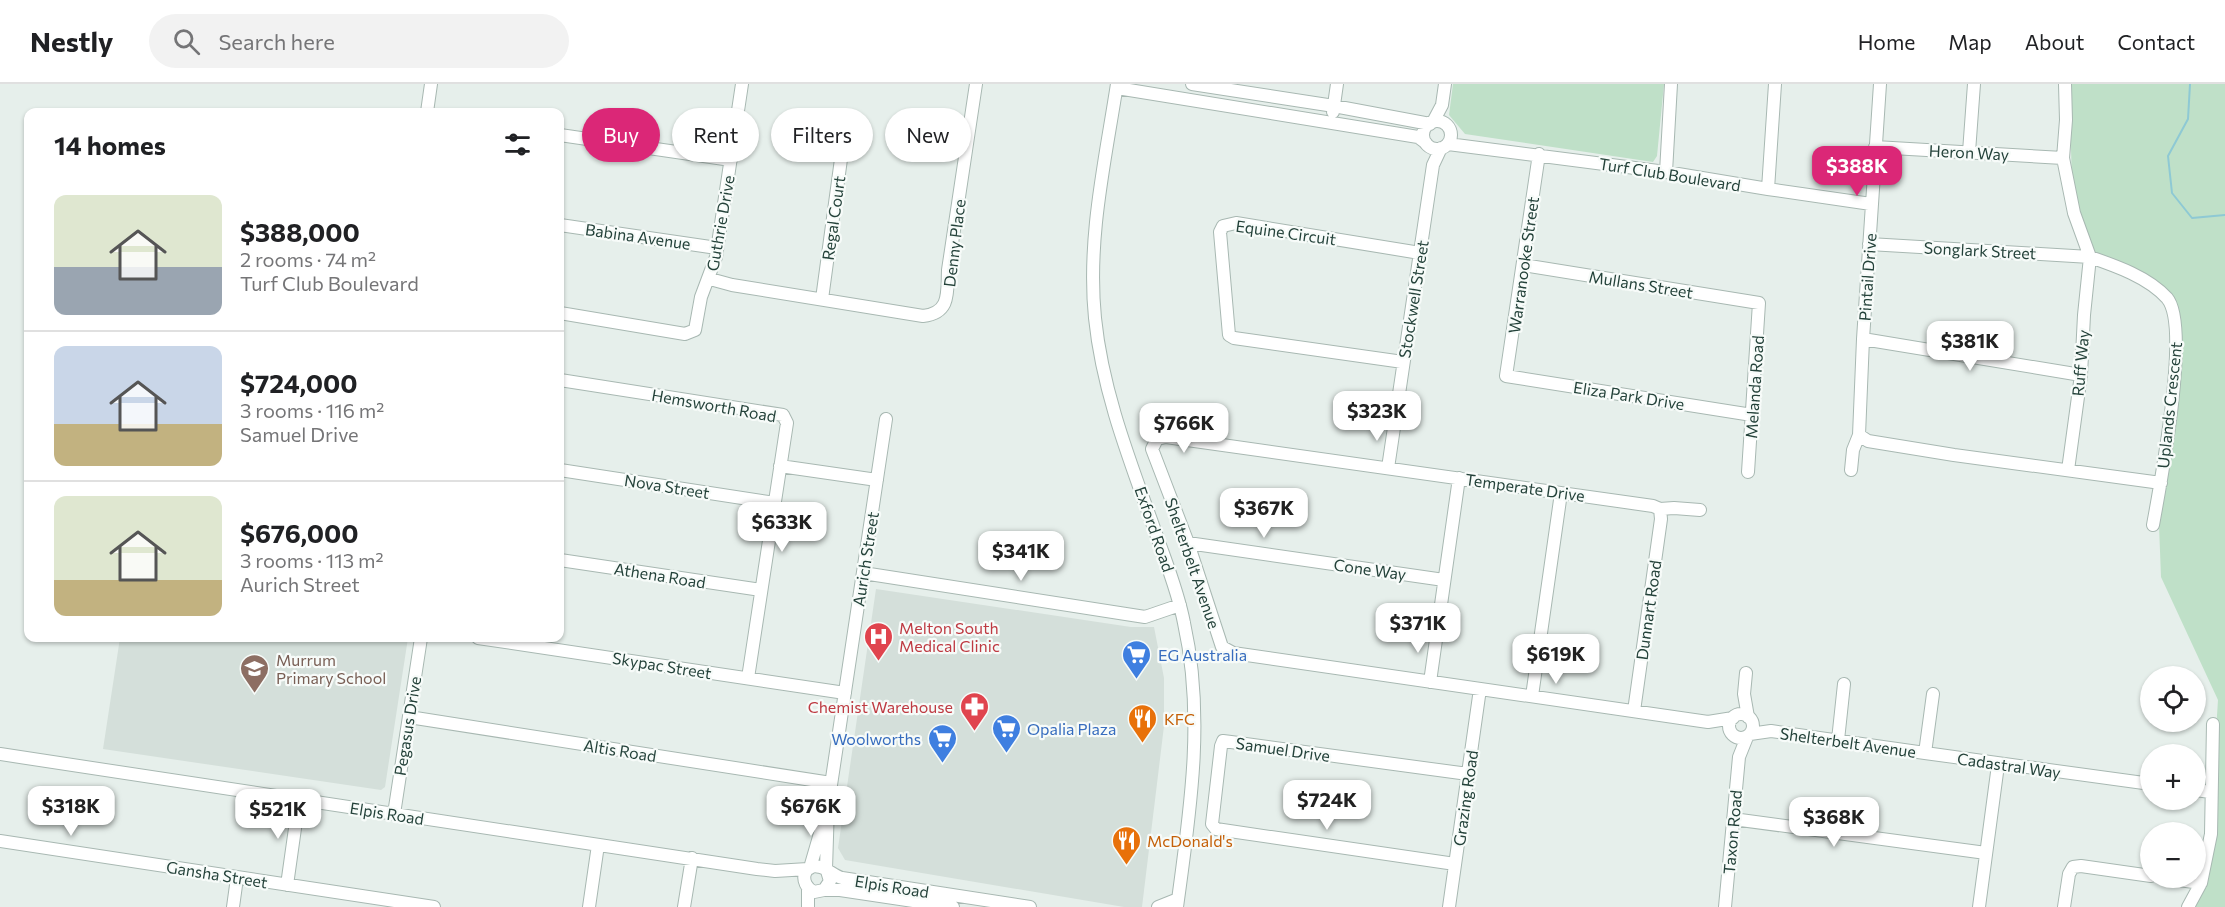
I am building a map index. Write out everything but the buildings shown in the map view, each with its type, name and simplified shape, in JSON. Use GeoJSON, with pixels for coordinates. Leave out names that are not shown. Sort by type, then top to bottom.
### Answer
{"type":"FeatureCollection","features":[{"type":"Feature","properties":{"kind":"street"},"geometry":{"type":"LineString","coordinates":[[428,108],[431,84]]}},
{"type":"Feature","properties":{"kind":"street","name":"Guthrie Drive"},"geometry":{"type":"LineString","coordinates":[[738,108],[742,84]]}},
{"type":"Feature","properties":{"kind":"street","name":"Denny Place"},"geometry":{"type":"LineString","coordinates":[[710,279],[732,285],[923,316],[937,312],[945,303],[976,84]]}},
{"type":"Feature","properties":{"kind":"street"},"geometry":{"type":"LineString","coordinates":[[1192,84],[1432,123],[1441,122],[1440,140]]}},
{"type":"Feature","properties":{"kind":"street"},"geometry":{"type":"LineString","coordinates":[[1332,122],[1337,84]]}},
{"type":"Feature","properties":{"kind":"street","name":"Stockwell Street"},"geometry":{"type":"LineString","coordinates":[[1388,468],[1433,165],[1440,140],[1445,84]]}},
{"type":"Feature","properties":{"kind":"street"},"geometry":{"type":"LineString","coordinates":[[1666,172],[1671,84]]}},
{"type":"Feature","properties":{"kind":"street"},"geometry":{"type":"LineString","coordinates":[[1768,189],[1775,84]]}},
{"type":"Feature","properties":{"kind":"street","name":"Pintail Drive"},"geometry":{"type":"LineString","coordinates":[[1851,470],[1852,450],[1859,435],[1871,204],[1880,84]]}},
{"type":"Feature","properties":{"kind":"street"},"geometry":{"type":"LineString","coordinates":[[1969,152],[1974,84]]}},
{"type":"Feature","properties":{"kind":"street"},"geometry":{"type":"LineString","coordinates":[[2065,84],[2066,120],[2063,158],[2074,213],[2090,257]]}},
{"type":"Feature","properties":{"kind":"street","name":"Turf Club Boulevard"},"geometry":{"type":"LineString","coordinates":[[1117,86],[1468,145],[1666,172],[1871,204]]}},
{"type":"Feature","properties":{"kind":"street","name":"Exford Road"},"geometry":{"type":"LineString","coordinates":[[1117,86],[1101,174],[1096,220],[1093,264],[1095,321],[1104,375],[1113,408],[1180,605],[1191,660],[1195,700],[1195,752],[1177,903]]}},
{"type":"Feature","properties":{"kind":"street","name":"Stockwell Street"},"geometry":{"type":"LineString","coordinates":[[1440,140],[1424,130],[1432,123],[1442,105]]}},
{"type":"Feature","properties":{"kind":"street"},"geometry":{"type":"LineString","coordinates":[[564,136],[672,151]]}},
{"type":"Feature","properties":{"kind":"street","name":"Heron Way"},"geometry":{"type":"LineString","coordinates":[[1875,147],[2063,158]]}},
{"type":"Feature","properties":{"kind":"street","name":"Warranooke Street"},"geometry":{"type":"LineString","coordinates":[[1506,376],[1539,154]]}},
{"type":"Feature","properties":{"kind":"street","name":"Guthrie Drive"},"geometry":{"type":"LineString","coordinates":[[564,314],[690,333],[695,330],[701,297],[710,279],[717,248],[730,162]]}},
{"type":"Feature","properties":{"kind":"street","name":"Regal Court"},"geometry":{"type":"LineString","coordinates":[[822,299],[841,162]]}},
{"type":"Feature","properties":{"kind":"street","name":"Equine Circuit"},"geometry":{"type":"LineString","coordinates":[[1403,362],[1234,338],[1229,335],[1220,232],[1223,226],[1236,224],[1420,253]]}},
{"type":"Feature","properties":{"kind":"street","name":"Babina Avenue"},"geometry":{"type":"LineString","coordinates":[[564,226],[717,248]]}},
{"type":"Feature","properties":{"kind":"street","name":"Songlark Street"},"geometry":{"type":"LineString","coordinates":[[1869,244],[2090,257]]}},
{"type":"Feature","properties":{"kind":"street","name":"Ruff Way"},"geometry":{"type":"LineString","coordinates":[[2068,470],[2081,375],[2090,257]]}},
{"type":"Feature","properties":{"kind":"street","name":"Uplands Crescent"},"geometry":{"type":"LineString","coordinates":[[2090,257],[2146,282],[2168,299],[2175,322],[2177,349],[2161,483],[2153,525]]}},
{"type":"Feature","properties":{"kind":"street","name":"Mullans Street"},"geometry":{"type":"LineString","coordinates":[[1523,265],[1759,303]]}},
{"type":"Feature","properties":{"kind":"street","name":"Melanda Road"},"geometry":{"type":"LineString","coordinates":[[1749,472],[1759,303]]}},
{"type":"Feature","properties":{"kind":"street"},"geometry":{"type":"LineString","coordinates":[[1863,339],[2081,375]]}},
{"type":"Feature","properties":{"kind":"street","name":"Eliza Park Drive"},"geometry":{"type":"LineString","coordinates":[[1506,376],[1752,415]]}},
{"type":"Feature","properties":{"kind":"street","name":"Hemsworth Road"},"geometry":{"type":"LineString","coordinates":[[564,381],[778,413],[783,416],[787,423],[748,678]]}},
{"type":"Feature","properties":{"kind":"street","name":"Aurich Street"},"geometry":{"type":"LineString","coordinates":[[826,870],[831,783],[885,419]]}},
{"type":"Feature","properties":{"kind":"street"},"geometry":{"type":"LineString","coordinates":[[1859,435],[1868,441],[1954,455],[2161,483]]}},
{"type":"Feature","properties":{"kind":"street","name":"Shelterbelt Avenue"},"geometry":{"type":"LineString","coordinates":[[1388,468],[1170,437],[1157,439],[1152,449],[1188,543],[1222,647],[1233,653],[1708,722],[1732,733]]}},
{"type":"Feature","properties":{"kind":"street"},"geometry":{"type":"LineString","coordinates":[[780,466],[877,480]]}},
{"type":"Feature","properties":{"kind":"street","name":"Temperate Drive"},"geometry":{"type":"LineString","coordinates":[[1388,468],[1653,506],[1660,509],[1700,510]]}},
{"type":"Feature","properties":{"kind":"street","name":"Nova Street"},"geometry":{"type":"LineString","coordinates":[[564,471],[775,503]]}},
{"type":"Feature","properties":{"kind":"street"},"geometry":{"type":"LineString","coordinates":[[1430,682],[1459,478]]}},
{"type":"Feature","properties":{"kind":"street"},"geometry":{"type":"LineString","coordinates":[[1532,696],[1561,493]]}},
{"type":"Feature","properties":{"kind":"street","name":"Dunnart Road"},"geometry":{"type":"LineString","coordinates":[[1634,711],[1661,517],[1660,509]]}},
{"type":"Feature","properties":{"kind":"street","name":"Cone Way"},"geometry":{"type":"LineString","coordinates":[[1188,543],[1444,580]]}},
{"type":"Feature","properties":{"kind":"street","name":"Athena Road"},"geometry":{"type":"LineString","coordinates":[[564,561],[761,590]]}},
{"type":"Feature","properties":{"kind":"street"},"geometry":{"type":"LineString","coordinates":[[863,573],[1145,617],[1180,605]]}},
{"type":"Feature","properties":{"kind":"street","name":"Pegasus Drive"},"geometry":{"type":"LineString","coordinates":[[394,814],[420,642]]}},
{"type":"Feature","properties":{"kind":"street","name":"Skypac Street"},"geometry":{"type":"LineString","coordinates":[[505,642],[845,693]]}},
{"type":"Feature","properties":{"kind":"street"},"geometry":{"type":"LineString","coordinates":[[1739,757],[1730,725],[1744,694],[1746,673]]}},
{"type":"Feature","properties":{"kind":"street"},"geometry":{"type":"LineString","coordinates":[[1838,740],[1844,684]]}},
{"type":"Feature","properties":{"kind":"street","name":"Grazing Road"},"geometry":{"type":"LineString","coordinates":[[1449,907],[1480,689]]}},
{"type":"Feature","properties":{"kind":"street"},"geometry":{"type":"LineString","coordinates":[[1739,757],[1753,725],[1744,694]]}},
{"type":"Feature","properties":{"kind":"street"},"geometry":{"type":"LineString","coordinates":[[1925,753],[1933,694]]}},
{"type":"Feature","properties":{"kind":"street"},"geometry":{"type":"LineString","coordinates":[[1734,717],[1740,715],[1750,718]]}},
{"type":"Feature","properties":{"kind":"street","name":"Altis Road"},"geometry":{"type":"LineString","coordinates":[[409,717],[831,783]]}},
{"type":"Feature","properties":{"kind":"street","name":"Shelterbelt Avenue"},"geometry":{"type":"LineString","coordinates":[[1708,722],[1734,717]]}},
{"type":"Feature","properties":{"kind":"street","name":"Shelterbelt Avenue"},"geometry":{"type":"LineString","coordinates":[[1750,718],[1771,731]]}},
{"type":"Feature","properties":{"kind":"street"},"geometry":{"type":"LineString","coordinates":[[2206,858],[2211,834],[2213,724]]}},
{"type":"Feature","properties":{"kind":"street","name":"Shelterbelt Avenue"},"geometry":{"type":"LineString","coordinates":[[1748,736],[1771,731],[1925,753]]}},
{"type":"Feature","properties":{"kind":"street"},"geometry":{"type":"LineString","coordinates":[[1732,733],[1740,738],[1748,736]]}},
{"type":"Feature","properties":{"kind":"street","name":"Samuel Drive"},"geometry":{"type":"LineString","coordinates":[[1455,864],[1216,829],[1212,824],[1221,746],[1223,741],[1468,774]]}},
{"type":"Feature","properties":{"kind":"street","name":"Cadastral Way"},"geometry":{"type":"LineString","coordinates":[[1925,753],[1998,765],[2140,783]]}},
{"type":"Feature","properties":{"kind":"street","name":"Elpis Road"},"geometry":{"type":"LineString","coordinates":[[0,754],[775,871],[809,869]]}},
{"type":"Feature","properties":{"kind":"street","name":"Taxon Road"},"geometry":{"type":"LineString","coordinates":[[1725,907],[1739,757]]}},
{"type":"Feature","properties":{"kind":"street"},"geometry":{"type":"LineString","coordinates":[[1979,907],[1998,765]]}},
{"type":"Feature","properties":{"kind":"street"},"geometry":{"type":"LineString","coordinates":[[2206,791],[2210,792]]}},
{"type":"Feature","properties":{"kind":"street"},"geometry":{"type":"LineString","coordinates":[[287,885],[299,800]]}},
{"type":"Feature","properties":{"kind":"street","name":"Aurich Street"},"geometry":{"type":"LineString","coordinates":[[809,869],[828,806]]}},
{"type":"Feature","properties":{"kind":"street"},"geometry":{"type":"LineString","coordinates":[[1733,819],[1986,854]]}},
{"type":"Feature","properties":{"kind":"street","name":"Gansha Street"},"geometry":{"type":"LineString","coordinates":[[0,841],[434,907]]}},
{"type":"Feature","properties":{"kind":"street"},"geometry":{"type":"LineString","coordinates":[[589,907],[598,845]]}},
{"type":"Feature","properties":{"kind":"street"},"geometry":{"type":"LineString","coordinates":[[684,907],[692,858]]}},
{"type":"Feature","properties":{"kind":"street"},"geometry":{"type":"LineString","coordinates":[[808,907],[804,879],[809,869],[818,866],[826,870],[830,881],[822,891],[815,907]]}},
{"type":"Feature","properties":{"kind":"street"},"geometry":{"type":"LineString","coordinates":[[2064,907],[2069,874],[2073,867],[2081,866],[2140,874]]}},
{"type":"Feature","properties":{"kind":"street","name":"Elpis Road"},"geometry":{"type":"LineString","coordinates":[[826,870],[842,878],[1030,907]]}},
{"type":"Feature","properties":{"kind":"street","name":"Elpis Road"},"geometry":{"type":"LineString","coordinates":[[775,871],[806,887]]}},
{"type":"Feature","properties":{"kind":"street"},"geometry":{"type":"LineString","coordinates":[[233,907],[237,878]]}},
{"type":"Feature","properties":{"kind":"street"},"geometry":{"type":"LineString","coordinates":[[806,887],[814,892],[822,891]]}},
{"type":"Feature","properties":{"kind":"street"},"geometry":{"type":"LineString","coordinates":[[2188,907],[2198,888]]}},
{"type":"Feature","properties":{"kind":"street","name":"Elpis Road"},"geometry":{"type":"LineString","coordinates":[[822,891],[840,890],[953,907]]}},
{"type":"Feature","properties":{"kind":"street"},"geometry":{"type":"LineString","coordinates":[[1158,907],[1177,903]]}},
{"type":"Feature","properties":{"kind":"shaded area","name":"Opalia Plaza"},"geometry":{"type":"Polygon","coordinates":[[[876,589],[1131,627],[1154,627],[1164,678],[1164,726],[1142,907],[1124,907],[845,860],[838,848],[876,589]]]}},
{"type":"Feature","properties":{"kind":"shaded area","name":"Murrum Primary School"},"geometry":{"type":"Polygon","coordinates":[[[119,642],[407,642],[385,787],[381,790],[103,749],[119,642]]]}},
{"type":"Feature","properties":{"kind":"green space"},"geometry":{"type":"Polygon","coordinates":[[[1453,84],[1664,84],[1657,156],[1653,162],[1465,134],[1449,115],[1453,84]]]}},
{"type":"Feature","properties":{"kind":"green space"},"geometry":{"type":"Polygon","coordinates":[[[2069,84],[2225,84],[2225,907],[2183,907],[2192,888],[2206,888],[2206,825],[2212,793],[2218,700],[2206,674],[2206,666],[2202,666],[2161,577],[2159,525],[2182,351],[2181,322],[2172,296],[2094,254],[2078,212],[2072,182],[2069,84]]]}},
{"type":"Feature","properties":{"kind":"waterway"},"geometry":{"type":"LineString","coordinates":[[2190,84],[2188,119],[2168,156],[2172,193],[2192,218],[2225,215]]}},
{"type":"Feature","properties":{"kind":"place","name":"Melton South Medical Clinic"},"geometry":{"type":"Point","coordinates":[878,662]}},
{"type":"Feature","properties":{"kind":"place","name":"EG Australia"},"geometry":{"type":"Point","coordinates":[1137,680]}},
{"type":"Feature","properties":{"kind":"place","name":"Murrum Primary School"},"geometry":{"type":"Point","coordinates":[255,694]}},
{"type":"Feature","properties":{"kind":"place","name":"Chemist Warehouse"},"geometry":{"type":"Point","coordinates":[974,732]}},
{"type":"Feature","properties":{"kind":"place","name":"KFC"},"geometry":{"type":"Point","coordinates":[1143,744]}},
{"type":"Feature","properties":{"kind":"place","name":"Opalia Plaza"},"geometry":{"type":"Point","coordinates":[1006,754]}},
{"type":"Feature","properties":{"kind":"place","name":"Woolworths"},"geometry":{"type":"Point","coordinates":[942,764]}},
{"type":"Feature","properties":{"kind":"place","name":"McDonald's"},"geometry":{"type":"Point","coordinates":[1126,866]}}]}
